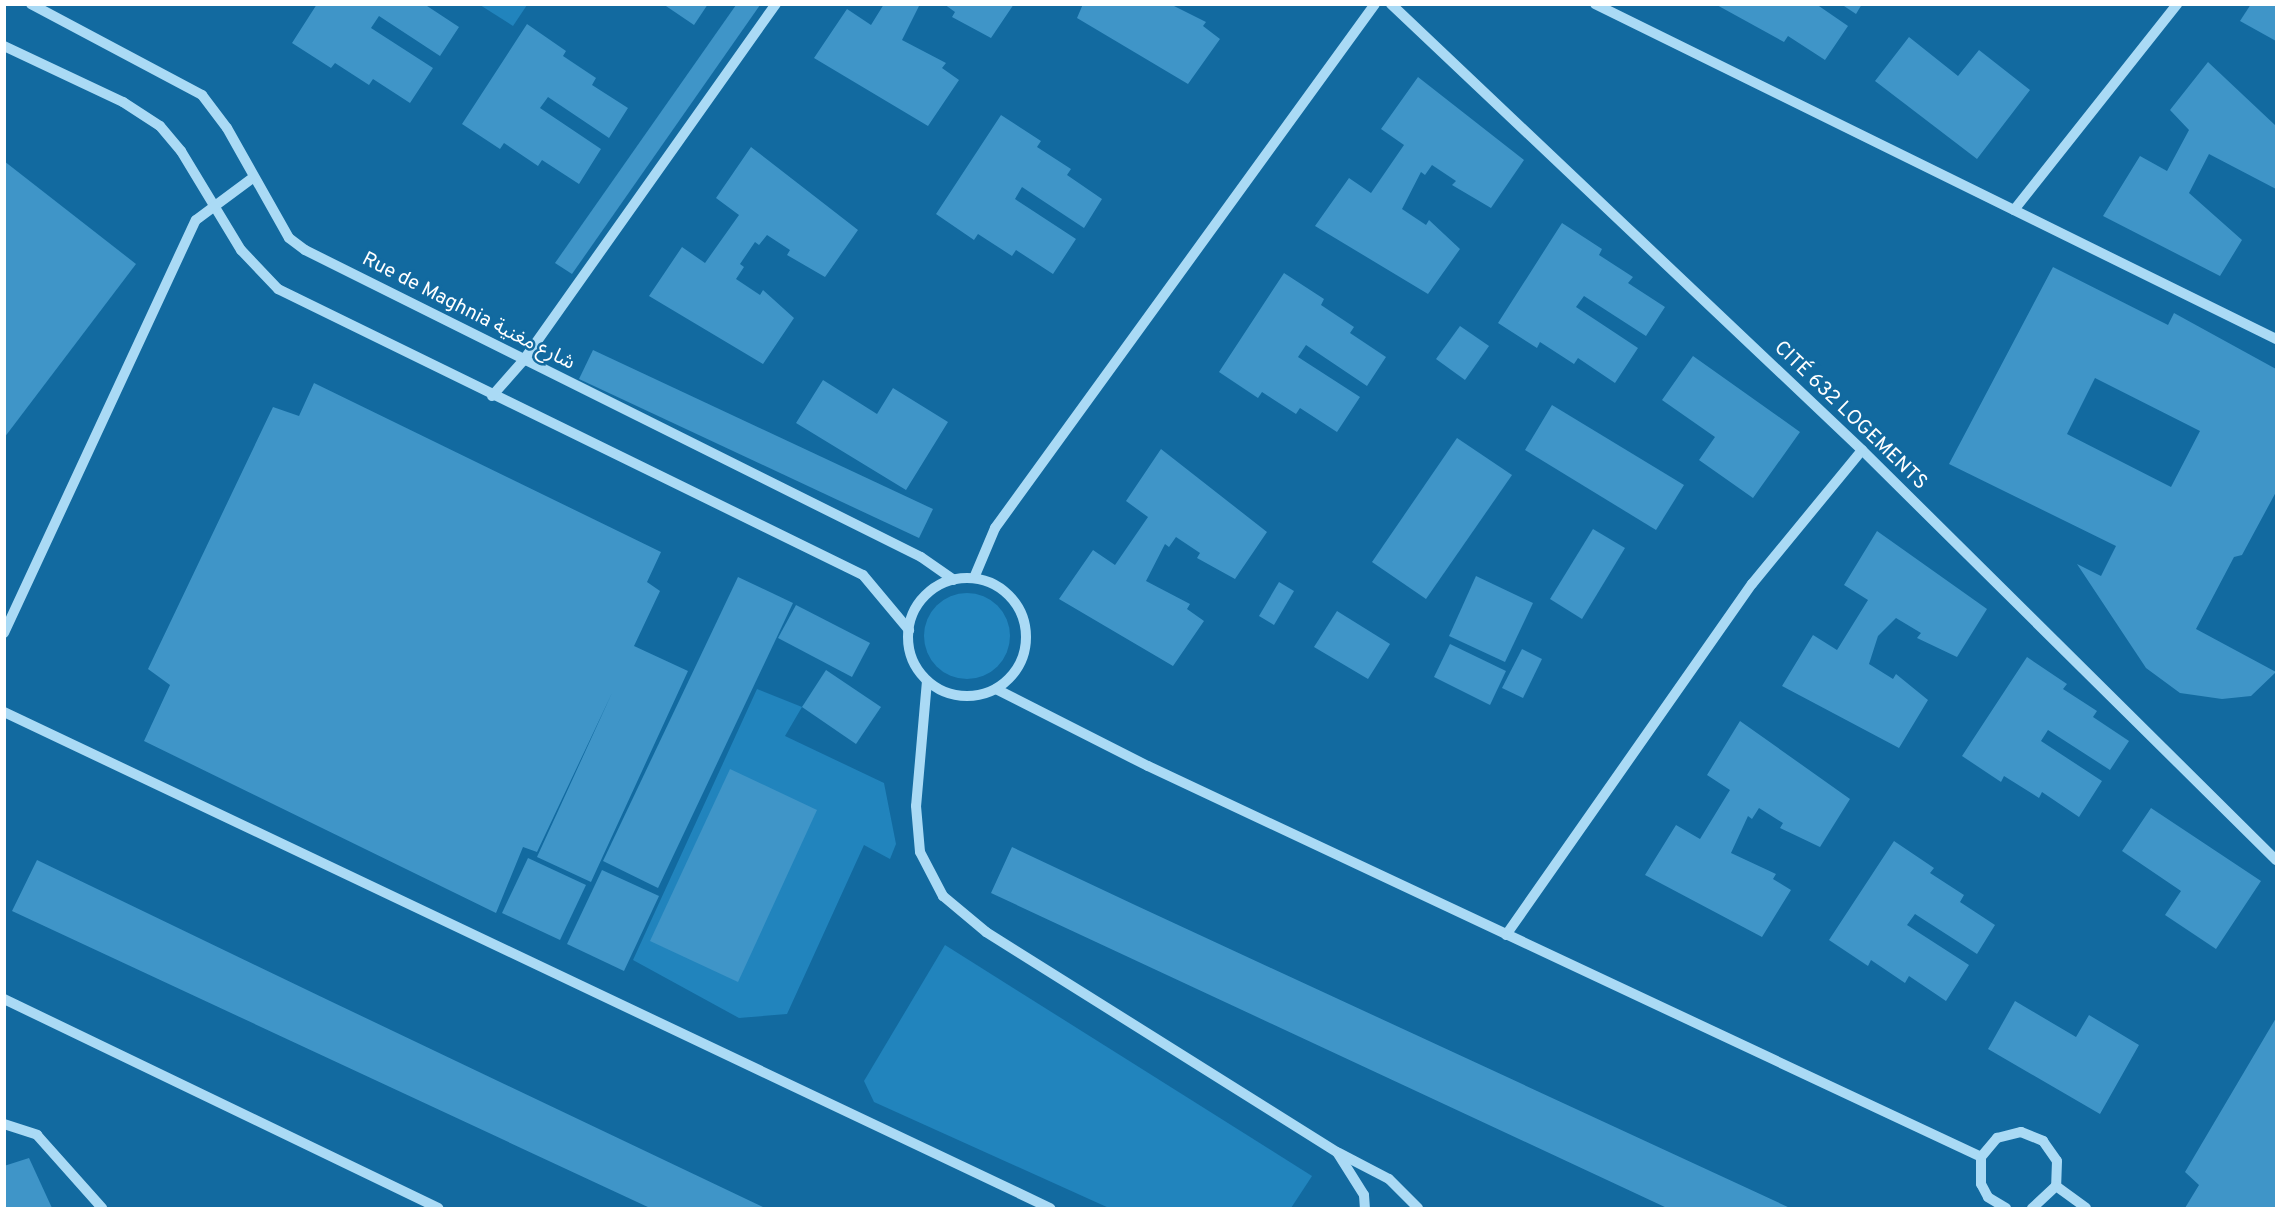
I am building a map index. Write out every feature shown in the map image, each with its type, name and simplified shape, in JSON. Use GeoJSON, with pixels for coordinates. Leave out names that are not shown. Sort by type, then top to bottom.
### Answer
{"type":"FeatureCollection","features":[{"type":"Feature","properties":{"kind":"street","name":"Rue de Maghnia شارع مغنية"},"geometry":{"type":"LineString","coordinates":[[31,4],[202,95],[227,128],[289,238],[305,250],[523,361],[921,557],[954,580]]}},
{"type":"Feature","properties":{"kind":"street"},"geometry":{"type":"LineString","coordinates":[[492,396],[523,361],[776,4]]}},
{"type":"Feature","properties":{"kind":"street"},"geometry":{"type":"LineString","coordinates":[[974,579],[996,528],[1375,4]]}},
{"type":"Feature","properties":{"kind":"street","name":"CITÉ 632 LOGEMENTS"},"geometry":{"type":"LineString","coordinates":[[1391,4],[1863,450],[2277,860]]}},
{"type":"Feature","properties":{"kind":"street"},"geometry":{"type":"LineString","coordinates":[[1594,4],[2277,339]]}},
{"type":"Feature","properties":{"kind":"street"},"geometry":{"type":"LineString","coordinates":[[2014,210],[2177,4]]}},
{"type":"Feature","properties":{"kind":"street"},"geometry":{"type":"LineString","coordinates":[[4,46],[123,102],[160,126],[242,250],[278,289],[492,396],[863,575],[909,630],[915,666],[927,681],[960,696],[996,689],[1506,935],[1982,1157]]}},
{"type":"Feature","properties":{"kind":"street"},"geometry":{"type":"LineString","coordinates":[[4,633],[196,220],[212,204],[254,177]]}},
{"type":"Feature","properties":{"kind":"street"},"geometry":{"type":"LineString","coordinates":[[1506,935],[1752,584],[1863,450]]}},
{"type":"Feature","properties":{"kind":"street"},"geometry":{"type":"LineString","coordinates":[[909,630],[924,597],[954,580],[974,579],[1007,594],[1026,626],[1020,662],[996,689]]}},
{"type":"Feature","properties":{"kind":"street"},"geometry":{"type":"LineString","coordinates":[[927,681],[916,806],[920,852],[943,896],[986,932],[1338,1152],[1389,1179],[1418,1209]]}},
{"type":"Feature","properties":{"kind":"street"},"geometry":{"type":"LineString","coordinates":[[4,712],[1050,1209]]}},
{"type":"Feature","properties":{"kind":"street"},"geometry":{"type":"LineString","coordinates":[[4,999],[438,1209]]}},
{"type":"Feature","properties":{"kind":"street"},"geometry":{"type":"LineString","coordinates":[[4,1124],[38,1136],[102,1209]]}},
{"type":"Feature","properties":{"kind":"street"},"geometry":{"type":"LineString","coordinates":[[2006,1209],[1988,1197],[1981,1184],[1982,1157],[1988,1146],[2008,1133],[2033,1134],[2052,1150],[2057,1161],[2056,1186],[2032,1209]]}},
{"type":"Feature","properties":{"kind":"street"},"geometry":{"type":"LineString","coordinates":[[1338,1152],[1364,1195],[1365,1209]]}},
{"type":"Feature","properties":{"kind":"street"},"geometry":{"type":"LineString","coordinates":[[2056,1186],[2086,1209]]}},
{"type":"Feature","properties":{"kind":"shaded area"},"geometry":{"type":"Polygon","coordinates":[[[480,5],[527,5],[513,26],[480,5]]]}},
{"type":"Feature","properties":{"kind":"shaded area"},"geometry":{"type":"Polygon","coordinates":[[[967,593],[983,597],[997,606],[1006,620],[1010,636],[1006,652],[997,666],[983,675],[967,679],[951,675],[937,666],[928,652],[924,636],[928,620],[937,606],[951,597],[967,593]]]}},
{"type":"Feature","properties":{"kind":"shaded area"},"geometry":{"type":"Polygon","coordinates":[[[757,689],[802,707],[785,736],[884,783],[896,844],[890,859],[864,845],[787,1014],[739,1018],[633,960],[757,689]]]}},
{"type":"Feature","properties":{"kind":"shaded area"},"geometry":{"type":"Polygon","coordinates":[[[945,945],[1312,1176],[1291,1208],[1109,1208],[874,1102],[864,1081],[945,945]]]}},
{"type":"Feature","properties":{"kind":"building"},"geometry":{"type":"Polygon","coordinates":[[[317,4],[424,4],[459,27],[440,56],[379,16],[371,28],[433,68],[410,103],[373,79],[369,85],[335,63],[331,68],[292,43],[317,4]]]}},
{"type":"Feature","properties":{"kind":"building"},"geometry":{"type":"Polygon","coordinates":[[[663,4],[708,4],[694,25],[663,4]]]}},
{"type":"Feature","properties":{"kind":"building"},"geometry":{"type":"Polygon","coordinates":[[[884,4],[920,4],[902,40],[946,63],[942,68],[959,80],[928,126],[814,58],[847,9],[871,25],[884,4]]]}},
{"type":"Feature","properties":{"kind":"building"},"geometry":{"type":"Polygon","coordinates":[[[944,4],[1014,4],[991,38],[952,17],[955,12],[944,4]]]}},
{"type":"Feature","properties":{"kind":"building"},"geometry":{"type":"Polygon","coordinates":[[[1083,4],[1170,4],[1206,22],[1203,26],[1220,39],[1188,84],[1077,18],[1083,4]]]}},
{"type":"Feature","properties":{"kind":"building"},"geometry":{"type":"Polygon","coordinates":[[[1715,4],[1816,4],[1848,26],[1825,60],[1788,36],[1784,42],[1715,4]]]}},
{"type":"Feature","properties":{"kind":"building"},"geometry":{"type":"Polygon","coordinates":[[[1841,4],[1862,4],[1856,14],[1841,4]]]}},
{"type":"Feature","properties":{"kind":"building"},"geometry":{"type":"Polygon","coordinates":[[[2251,4],[2276,4],[2276,41],[2240,21],[2251,4]]]}},
{"type":"Feature","properties":{"kind":"building"},"geometry":{"type":"Polygon","coordinates":[[[736,5],[760,5],[572,274],[555,263],[736,5]]]}},
{"type":"Feature","properties":{"kind":"building"},"geometry":{"type":"Polygon","coordinates":[[[527,24],[566,51],[563,56],[596,78],[592,85],[628,108],[609,138],[548,97],[540,108],[601,149],[579,184],[542,160],[538,166],[504,143],[500,149],[462,124],[527,24]]]}},
{"type":"Feature","properties":{"kind":"building"},"geometry":{"type":"Polygon","coordinates":[[[1909,37],[1958,76],[1979,50],[2030,90],[1977,159],[1875,81],[1909,37]]]}},
{"type":"Feature","properties":{"kind":"building"},"geometry":{"type":"Polygon","coordinates":[[[2208,62],[2276,126],[2276,189],[2209,154],[2189,193],[2242,240],[2220,276],[2103,216],[2140,156],[2167,171],[2189,130],[2170,110],[2208,62]]]}},
{"type":"Feature","properties":{"kind":"building"},"geometry":{"type":"Polygon","coordinates":[[[1418,77],[1524,160],[1491,208],[1452,185],[1456,181],[1432,165],[1425,175],[1421,172],[1402,209],[1426,225],[1429,220],[1460,249],[1428,294],[1315,226],[1349,178],[1371,193],[1404,145],[1381,129],[1418,77]]]}},
{"type":"Feature","properties":{"kind":"building"},"geometry":{"type":"Polygon","coordinates":[[[1001,115],[1041,141],[1037,147],[1071,169],[1067,175],[1102,199],[1084,228],[1022,187],[1015,199],[1076,239],[1053,274],[1016,250],[1012,256],[978,234],[974,240],[936,214],[1001,115]]]}},
{"type":"Feature","properties":{"kind":"building"},"geometry":{"type":"Polygon","coordinates":[[[751,147],[858,230],[825,277],[787,255],[790,250],[767,235],[759,245],[755,242],[740,264],[744,267],[736,279],[760,295],[763,290],[794,318],[763,364],[649,296],[682,247],[705,263],[739,215],[716,198],[751,147]]]}},
{"type":"Feature","properties":{"kind":"building"},"geometry":{"type":"Polygon","coordinates":[[[4,161],[136,264],[4,438],[4,161]]]}},
{"type":"Feature","properties":{"kind":"building"},"geometry":{"type":"Polygon","coordinates":[[[1562,223],[1602,249],[1599,255],[1633,277],[1628,283],[1665,307],[1646,336],[1584,296],[1576,307],[1638,348],[1615,383],[1578,358],[1574,364],[1540,342],[1537,348],[1498,323],[1562,223]]]}},
{"type":"Feature","properties":{"kind":"building"},"geometry":{"type":"Polygon","coordinates":[[[2053,267],[2168,325],[2174,313],[2276,369],[2276,492],[2242,555],[2234,557],[2196,629],[2276,672],[2251,696],[2222,699],[2180,693],[2146,668],[2077,564],[2101,576],[2116,546],[1949,464],[2053,267]],[[2095,378],[2067,434],[2171,487],[2200,431],[2095,378]]]}},
{"type":"Feature","properties":{"kind":"building"},"geometry":{"type":"Polygon","coordinates":[[[1284,273],[1324,299],[1321,305],[1354,327],[1350,333],[1386,357],[1367,386],[1306,345],[1298,357],[1360,397],[1337,432],[1300,408],[1296,414],[1262,392],[1258,398],[1219,372],[1284,273]]]}},
{"type":"Feature","properties":{"kind":"building"},"geometry":{"type":"Polygon","coordinates":[[[1460,326],[1489,346],[1465,380],[1436,359],[1460,326]]]}},
{"type":"Feature","properties":{"kind":"building"},"geometry":{"type":"Polygon","coordinates":[[[593,350],[933,509],[919,538],[579,379],[593,350]]]}},
{"type":"Feature","properties":{"kind":"building"},"geometry":{"type":"Polygon","coordinates":[[[1693,356],[1800,432],[1753,498],[1699,460],[1715,437],[1662,400],[1693,356]]]}},
{"type":"Feature","properties":{"kind":"building"},"geometry":{"type":"Polygon","coordinates":[[[823,380],[877,414],[893,388],[948,422],[906,490],[796,423],[823,380]]]}},
{"type":"Feature","properties":{"kind":"building"},"geometry":{"type":"Polygon","coordinates":[[[314,383],[661,552],[647,582],[660,591],[634,646],[688,671],[591,882],[537,857],[612,693],[537,852],[523,847],[496,913],[144,741],[170,685],[148,669],[273,407],[299,416],[314,383]]]}},
{"type":"Feature","properties":{"kind":"building"},"geometry":{"type":"Polygon","coordinates":[[[1552,405],[1684,485],[1656,530],[1525,450],[1552,405]]]}},
{"type":"Feature","properties":{"kind":"building"},"geometry":{"type":"Polygon","coordinates":[[[1457,438],[1512,475],[1426,599],[1372,562],[1457,438]]]}},
{"type":"Feature","properties":{"kind":"building"},"geometry":{"type":"Polygon","coordinates":[[[1161,449],[1267,532],[1235,579],[1197,558],[1200,553],[1176,537],[1169,547],[1165,544],[1146,581],[1190,604],[1187,609],[1204,621],[1173,666],[1059,599],[1093,550],[1115,565],[1148,517],[1126,501],[1161,449]]]}},
{"type":"Feature","properties":{"kind":"building"},"geometry":{"type":"Polygon","coordinates":[[[1593,529],[1625,548],[1582,619],[1550,599],[1593,529]]]}},
{"type":"Feature","properties":{"kind":"building"},"geometry":{"type":"Polygon","coordinates":[[[1877,531],[1987,609],[1957,657],[1917,638],[1921,633],[1896,618],[1878,636],[1869,664],[1893,679],[1896,674],[1928,700],[1899,748],[1782,686],[1813,635],[1837,650],[1868,600],[1844,585],[1877,531]]]}},
{"type":"Feature","properties":{"kind":"building"},"geometry":{"type":"Polygon","coordinates":[[[1476,576],[1533,603],[1505,662],[1449,636],[1476,576]]]}},
{"type":"Feature","properties":{"kind":"building"},"geometry":{"type":"Polygon","coordinates":[[[738,577],[793,603],[658,888],[603,861],[738,577]]]}},
{"type":"Feature","properties":{"kind":"building"},"geometry":{"type":"Polygon","coordinates":[[[1279,582],[1294,591],[1274,625],[1259,616],[1279,582]]]}},
{"type":"Feature","properties":{"kind":"building"},"geometry":{"type":"Polygon","coordinates":[[[796,605],[870,643],[852,677],[778,638],[796,605]]]}},
{"type":"Feature","properties":{"kind":"building"},"geometry":{"type":"Polygon","coordinates":[[[1337,611],[1390,644],[1368,679],[1314,647],[1337,611]]]}},
{"type":"Feature","properties":{"kind":"building"},"geometry":{"type":"Polygon","coordinates":[[[1450,644],[1506,671],[1490,705],[1434,677],[1450,644]]]}},
{"type":"Feature","properties":{"kind":"building"},"geometry":{"type":"Polygon","coordinates":[[[1522,649],[1542,659],[1523,698],[1502,688],[1522,649]]]}},
{"type":"Feature","properties":{"kind":"building"},"geometry":{"type":"Polygon","coordinates":[[[2027,657],[2067,684],[2063,689],[2097,711],[2093,717],[2129,741],[2110,770],[2048,730],[2041,741],[2102,781],[2079,817],[2042,792],[2039,798],[2004,776],[2001,782],[1962,756],[2027,657]]]}},
{"type":"Feature","properties":{"kind":"building"},"geometry":{"type":"Polygon","coordinates":[[[826,670],[881,707],[856,744],[802,707],[826,670]]]}},
{"type":"Feature","properties":{"kind":"building"},"geometry":{"type":"Polygon","coordinates":[[[1740,721],[1850,799],[1820,847],[1780,828],[1783,823],[1759,808],[1752,819],[1748,816],[1731,853],[1776,874],[1773,879],[1791,890],[1762,937],[1645,875],[1676,825],[1700,839],[1730,790],[1707,775],[1740,721]]]}},
{"type":"Feature","properties":{"kind":"building"},"geometry":{"type":"Polygon","coordinates":[[[730,769],[817,810],[738,982],[650,941],[730,769]]]}},
{"type":"Feature","properties":{"kind":"building"},"geometry":{"type":"Polygon","coordinates":[[[2151,808],[2261,881],[2216,949],[2165,915],[2181,891],[2122,851],[2151,808]]]}},
{"type":"Feature","properties":{"kind":"building"},"geometry":{"type":"Polygon","coordinates":[[[1894,841],[1934,868],[1930,873],[1964,895],[1960,902],[1995,925],[1977,954],[1915,914],[1907,925],[1969,965],[1946,1001],[1909,976],[1905,983],[1871,960],[1868,966],[1829,940],[1894,841]]]}},
{"type":"Feature","properties":{"kind":"building"},"geometry":{"type":"Polygon","coordinates":[[[1012,847],[1790,1208],[1667,1208],[991,893],[1012,847]]]}},
{"type":"Feature","properties":{"kind":"building"},"geometry":{"type":"Polygon","coordinates":[[[528,858],[586,885],[560,940],[502,913],[528,858]]]}},
{"type":"Feature","properties":{"kind":"building"},"geometry":{"type":"Polygon","coordinates":[[[37,860],[765,1208],[650,1208],[12,911],[37,860]]]}},
{"type":"Feature","properties":{"kind":"building"},"geometry":{"type":"Polygon","coordinates":[[[602,870],[659,896],[624,971],[567,944],[602,870]]]}},
{"type":"Feature","properties":{"kind":"building"},"geometry":{"type":"Polygon","coordinates":[[[2015,1001],[2076,1037],[2089,1015],[2139,1045],[2100,1114],[1988,1049],[2015,1001]]]}},
{"type":"Feature","properties":{"kind":"building"},"geometry":{"type":"Polygon","coordinates":[[[2276,1018],[2276,1208],[2185,1208],[2199,1185],[2185,1172],[2276,1018]]]}},
{"type":"Feature","properties":{"kind":"building"},"geometry":{"type":"Polygon","coordinates":[[[29,1158],[52,1208],[4,1208],[4,1166],[29,1158]]]}}]}
